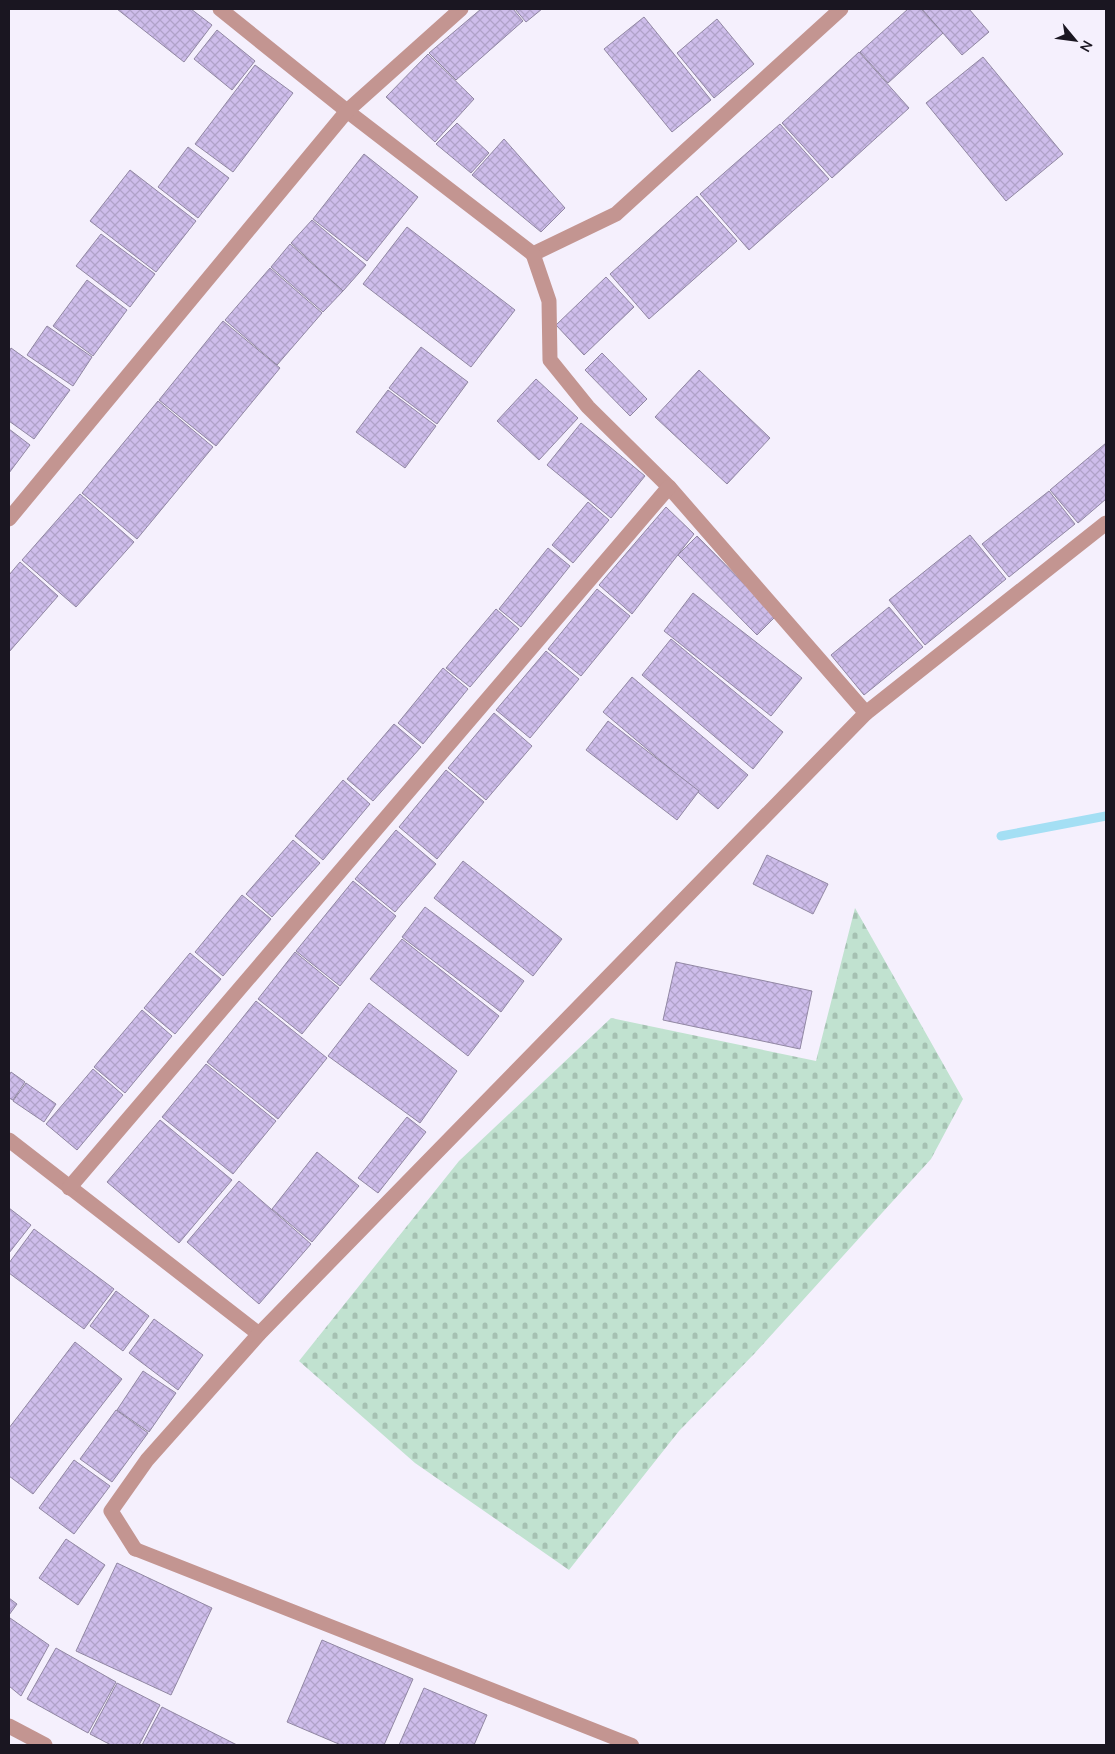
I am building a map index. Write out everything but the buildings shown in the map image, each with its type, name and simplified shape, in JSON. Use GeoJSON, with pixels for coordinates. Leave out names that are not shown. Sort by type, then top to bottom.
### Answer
{"type":"FeatureCollection","features":[{"type":"Feature","properties":{"kind":"street"},"geometry":{"type":"LineString","coordinates":[[220,9],[347,111],[534,254],[548,301],[550,360],[588,407],[669,486],[866,713]]}},
{"type":"Feature","properties":{"kind":"street"},"geometry":{"type":"LineString","coordinates":[[9,519],[347,111],[462,9]]}},
{"type":"Feature","properties":{"kind":"street"},"geometry":{"type":"LineString","coordinates":[[534,254],[616,214],[841,9]]}},
{"type":"Feature","properties":{"kind":"street"},"geometry":{"type":"LineString","coordinates":[[69,1188],[669,486]]}},
{"type":"Feature","properties":{"kind":"street"},"geometry":{"type":"LineString","coordinates":[[135,1549],[111,1511],[147,1460],[259,1334],[866,713],[1106,523]]}},
{"type":"Feature","properties":{"kind":"street"},"geometry":{"type":"LineString","coordinates":[[9,1140],[259,1334]]}},
{"type":"Feature","properties":{"kind":"street"},"geometry":{"type":"LineString","coordinates":[[9,1726],[46,1745]]}},
{"type":"Feature","properties":{"kind":"lane"},"geometry":{"type":"LineString","coordinates":[[135,1549],[632,1745]]}},
{"type":"Feature","properties":{"kind":"green space"},"geometry":{"type":"Polygon","coordinates":[[[855,908],[963,1099],[931,1159],[754,1354],[679,1431],[569,1570],[415,1463],[299,1361],[459,1161],[611,1018],[816,1061],[855,908]]]}},
{"type":"Feature","properties":{"kind":"waterway"},"geometry":{"type":"LineString","coordinates":[[1001,836],[1106,816]]}}]}
